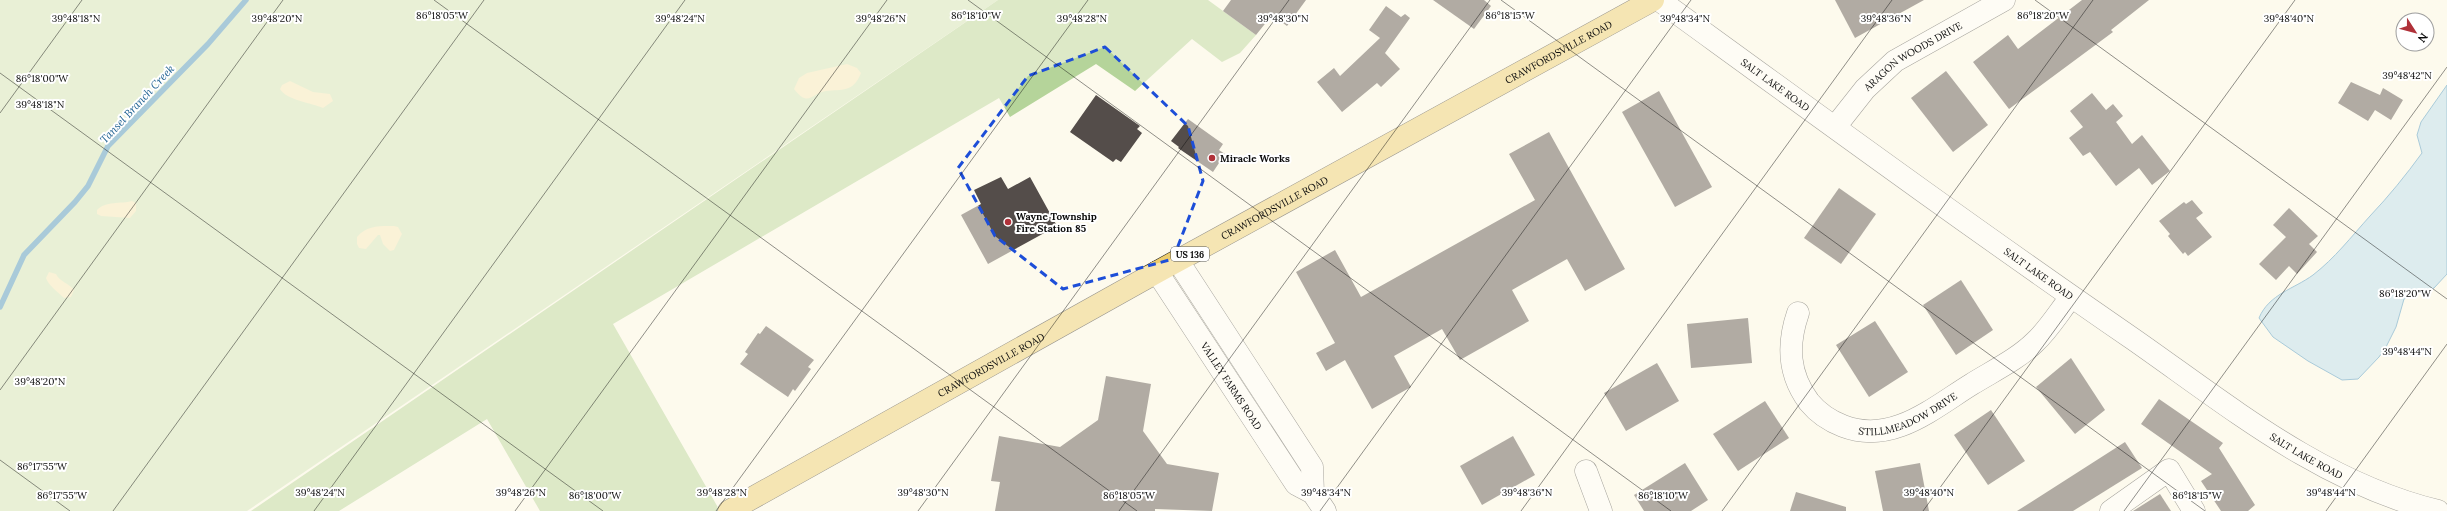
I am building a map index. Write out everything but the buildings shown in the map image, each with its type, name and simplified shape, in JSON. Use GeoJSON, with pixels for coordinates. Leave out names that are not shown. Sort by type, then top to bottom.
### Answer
{"type":"FeatureCollection","features":[{"type":"Feature","properties":{"kind":"main road","name":"CRAWFORDSVILLE ROAD"},"geometry":{"type":"LineString","coordinates":[[729,511],[1157,272],[1652,0]]}},
{"type":"Feature","properties":{"kind":"street","name":"SALT LAKE ROAD"},"geometry":{"type":"LineString","coordinates":[[1659,0],[2071,297],[2308,459],[2368,489],[2438,511]]}},
{"type":"Feature","properties":{"kind":"street","name":"ARAGON WOODS DRIVE"},"geometry":{"type":"LineString","coordinates":[[1835,127],[1865,89],[1895,61],[2004,0]]}},
{"type":"Feature","properties":{"kind":"street","name":"VALLEY FARMS ROAD"},"geometry":{"type":"LineString","coordinates":[[1178,261],[1312,467],[1319,502]]}},
{"type":"Feature","properties":{"kind":"street","name":"VALLEY FARMS ROAD"},"geometry":{"type":"LineString","coordinates":[[1157,272],[1296,484],[1319,502]]}},
{"type":"Feature","properties":{"kind":"street","name":"STILLMEADOW DRIVE"},"geometry":{"type":"LineString","coordinates":[[1798,313],[1792,329],[1790,354],[1795,377],[1802,392],[1812,405],[1831,421],[1854,430],[1879,432],[1910,423],[2019,355],[2043,334],[2071,297]]}},
{"type":"Feature","properties":{"kind":"street"},"geometry":{"type":"LineString","coordinates":[[2111,511],[2169,470],[2194,511]]}},
{"type":"Feature","properties":{"kind":"street"},"geometry":{"type":"LineString","coordinates":[[1586,471],[1601,511]]}},
{"type":"Feature","properties":{"kind":"highlighted area"},"geometry":{"type":"Polygon","coordinates":[[[1105,47],[1188,126],[1203,181],[1173,259],[1063,289],[995,236],[958,168],[1028,76],[1105,47]]]}},
{"type":"Feature","properties":{"kind":"green space"},"geometry":{"type":"Polygon","coordinates":[[[0,0],[998,0],[247,511],[0,511],[0,0]]]}},
{"type":"Feature","properties":{"kind":"green space"},"geometry":{"type":"Polygon","coordinates":[[[998,0],[1208,0],[1256,35],[1240,53],[1222,62],[1192,39],[1135,91],[1096,64],[1010,117],[999,98],[613,324],[720,511],[540,511],[487,419],[339,511],[251,511],[998,0]]]}},
{"type":"Feature","properties":{"kind":"sand"},"geometry":{"type":"Polygon","coordinates":[[[847,64],[857,68],[861,73],[851,87],[842,90],[821,92],[807,99],[799,95],[794,89],[799,78],[807,73],[847,64]]]}},
{"type":"Feature","properties":{"kind":"sand"},"geometry":{"type":"Polygon","coordinates":[[[290,81],[313,92],[330,94],[333,101],[323,108],[293,99],[283,93],[280,89],[282,85],[290,81]]]}},
{"type":"Feature","properties":{"kind":"sand"},"geometry":{"type":"Polygon","coordinates":[[[132,201],[136,203],[136,211],[130,218],[101,216],[97,214],[97,210],[104,205],[132,201]]]}},
{"type":"Feature","properties":{"kind":"sand"},"geometry":{"type":"Polygon","coordinates":[[[374,227],[398,227],[402,234],[394,250],[390,251],[383,244],[380,235],[378,235],[366,249],[359,248],[357,244],[357,237],[365,230],[374,227]]]}},
{"type":"Feature","properties":{"kind":"sand"},"geometry":{"type":"Polygon","coordinates":[[[49,272],[56,274],[74,290],[71,297],[64,298],[51,286],[46,278],[49,272]]]}},
{"type":"Feature","properties":{"kind":"water"},"geometry":{"type":"Polygon","coordinates":[[[2447,85],[2447,274],[2434,288],[2404,299],[2396,327],[2379,357],[2358,379],[2342,380],[2308,361],[2273,337],[2259,318],[2263,310],[2275,298],[2306,280],[2329,262],[2404,177],[2422,153],[2417,135],[2421,122],[2447,85]]]}},
{"type":"Feature","properties":{"kind":"waterway","name":"Tansel Branch Creek"},"geometry":{"type":"LineString","coordinates":[[0,307],[24,255],[75,202],[88,186],[108,146],[208,44],[246,0]]}},
{"type":"Feature","properties":{"kind":"place","name":"Miracle Works"},"geometry":{"type":"Point","coordinates":[1212,158]}},
{"type":"Feature","properties":{"kind":"place","name":"Wayne Township Fire Station 85"},"geometry":{"type":"Point","coordinates":[1008,222]}}]}
